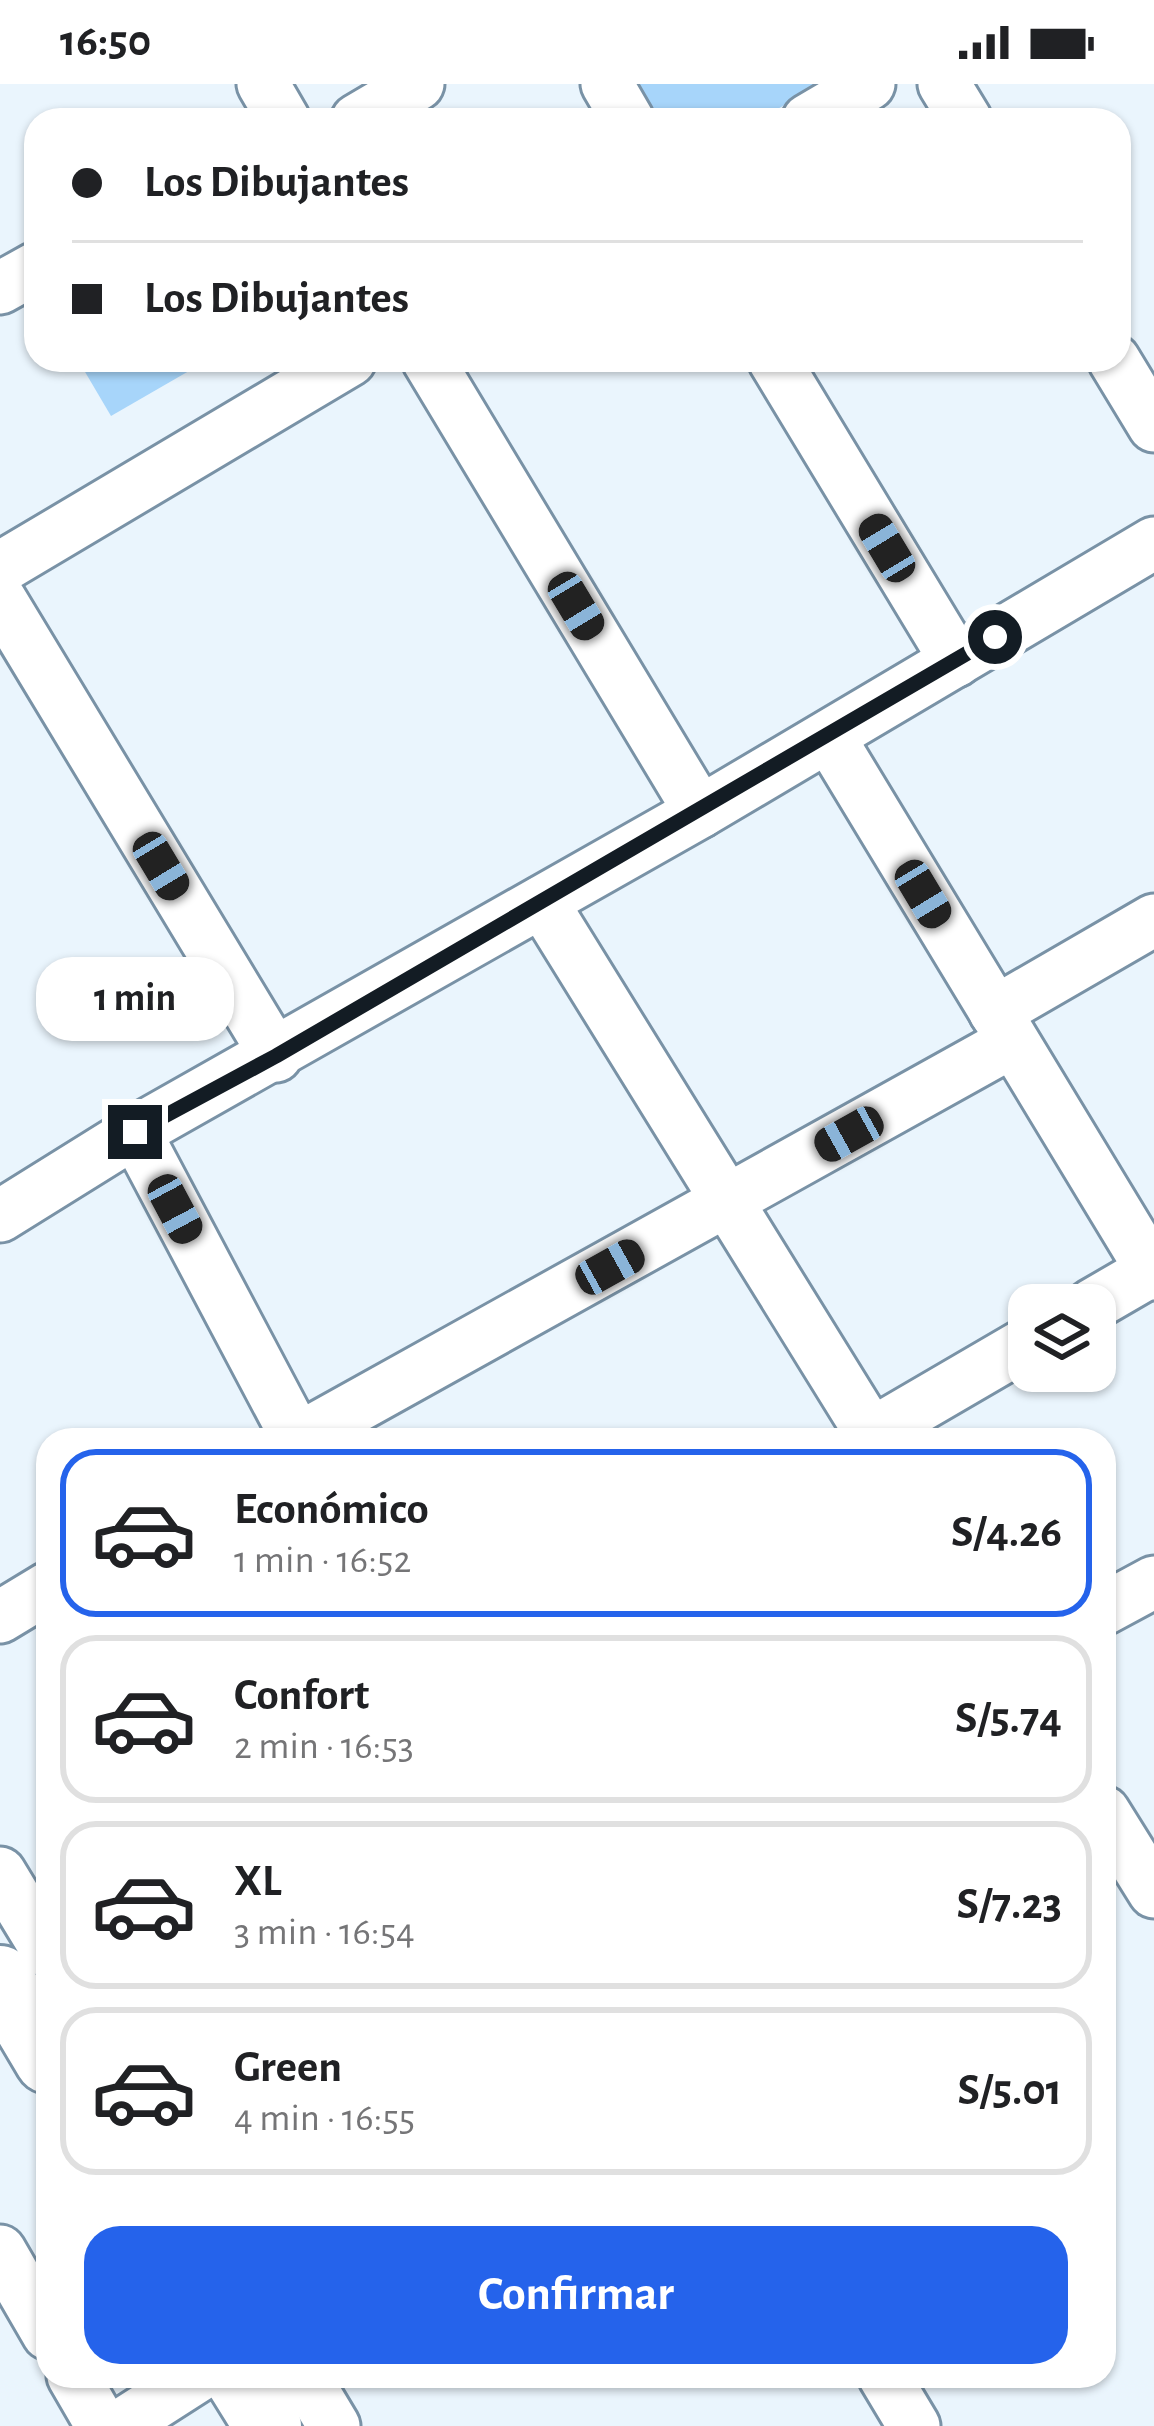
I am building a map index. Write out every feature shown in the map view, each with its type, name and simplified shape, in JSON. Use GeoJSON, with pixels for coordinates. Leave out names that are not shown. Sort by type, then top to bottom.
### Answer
{"type":"FeatureCollection","features":[{"type":"Feature","properties":{"kind":"main road"},"geometry":{"type":"LineString","coordinates":[[13,1978],[36,2032]]}},
{"type":"Feature","properties":{"kind":"main road"},"geometry":{"type":"LineString","coordinates":[[244,2388],[268,2426]]}},
{"type":"Feature","properties":{"kind":"street"},"geometry":{"type":"LineString","coordinates":[[377,108],[418,84]]}},
{"type":"Feature","properties":{"kind":"street"},"geometry":{"type":"LineString","coordinates":[[828,108],[868,84]]}},
{"type":"Feature","properties":{"kind":"street"},"geometry":{"type":"LineString","coordinates":[[0,568],[330,372]]}},
{"type":"Feature","properties":{"kind":"street"},"geometry":{"type":"LineString","coordinates":[[435,372],[700,812]]}},
{"type":"Feature","properties":{"kind":"street"},"geometry":{"type":"LineString","coordinates":[[780,372],[956,661]]}},
{"type":"Feature","properties":{"kind":"street"},"geometry":{"type":"LineString","coordinates":[[1121,372],[1154,425]]}},
{"type":"Feature","properties":{"kind":"street"},"geometry":{"type":"LineString","coordinates":[[0,1216],[135,1132],[700,812],[1154,543]]}},
{"type":"Feature","properties":{"kind":"street"},"geometry":{"type":"LineString","coordinates":[[0,599],[276,1056]]}},
{"type":"Feature","properties":{"kind":"street"},"geometry":{"type":"LineString","coordinates":[[829,736],[1153,1271],[1116,1292]]}},
{"type":"Feature","properties":{"kind":"street"},"geometry":{"type":"LineString","coordinates":[[542,902],[863,1428]]}},
{"type":"Feature","properties":{"kind":"street"},"geometry":{"type":"LineString","coordinates":[[319,1428],[728,1202],[1003,1027],[1154,920]]}},
{"type":"Feature","properties":{"kind":"street"},"geometry":{"type":"LineString","coordinates":[[135,1132],[291,1428]]}},
{"type":"Feature","properties":{"kind":"street"},"geometry":{"type":"LineString","coordinates":[[886,1428],[1008,1355]]}},
{"type":"Feature","properties":{"kind":"street"},"geometry":{"type":"LineString","coordinates":[[1116,1603],[1154,1582]]}},
{"type":"Feature","properties":{"kind":"street"},"geometry":{"type":"LineString","coordinates":[[0,1617],[36,1595]]}},
{"type":"Feature","properties":{"kind":"street"},"geometry":{"type":"LineString","coordinates":[[1116,1830],[1154,1892]]}},
{"type":"Feature","properties":{"kind":"street"},"geometry":{"type":"LineString","coordinates":[[0,1873],[13,1978]]}},
{"type":"Feature","properties":{"kind":"street"},"geometry":{"type":"LineString","coordinates":[[0,2252],[36,2314]]}},
{"type":"Feature","properties":{"kind":"street"},"geometry":{"type":"LineString","coordinates":[[80,2388],[102,2426]]}},
{"type":"Feature","properties":{"kind":"street"},"geometry":{"type":"LineString","coordinates":[[120,2426],[179,2388]]}},
{"type":"Feature","properties":{"kind":"street"},"geometry":{"type":"LineString","coordinates":[[311,2388],[334,2426]]}},
{"type":"Feature","properties":{"kind":"street"},"geometry":{"type":"LineString","coordinates":[[891,2388],[914,2426]]}},
{"type":"Feature","properties":{"kind":"shaded area"},"geometry":{"type":"Polygon","coordinates":[[[629,84],[820,84],[779,108],[644,108],[629,84]]]}},
{"type":"Feature","properties":{"kind":"shaded area"},"geometry":{"type":"Polygon","coordinates":[[[85,372],[187,372],[111,416],[85,372]]]}},
{"type":"Feature","properties":{"kind":"route"},"geometry":{"type":"LineString","coordinates":[[135,1132],[276,1056],[995,637]]}}]}
